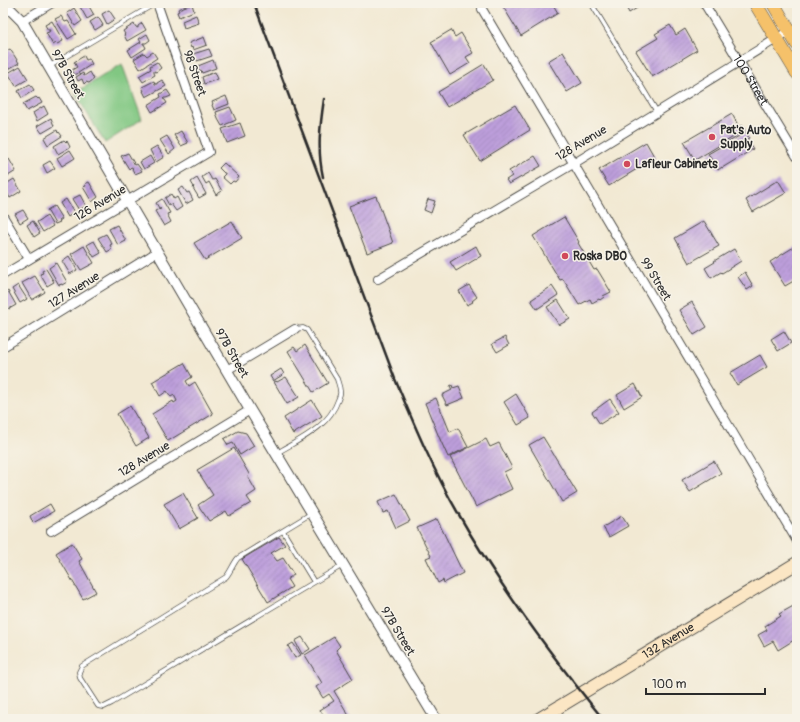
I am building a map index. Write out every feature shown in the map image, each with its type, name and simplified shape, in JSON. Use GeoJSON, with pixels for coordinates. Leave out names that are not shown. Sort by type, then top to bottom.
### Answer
{"type":"FeatureCollection","features":[{"type":"Feature","properties":{"kind":"main road"},"geometry":{"type":"LineString","coordinates":[[755,3],[797,73]]}},
{"type":"Feature","properties":{"kind":"main road"},"geometry":{"type":"LineString","coordinates":[[772,3],[793,29],[797,44]]}},
{"type":"Feature","properties":{"kind":"main road","name":"132 Avenue"},"geometry":{"type":"LineString","coordinates":[[539,719],[797,563]]}},
{"type":"Feature","properties":{"kind":"street","name":"97B Street"},"geometry":{"type":"LineString","coordinates":[[4,3],[22,21],[250,410],[436,719]]}},
{"type":"Feature","properties":{"kind":"street"},"geometry":{"type":"LineString","coordinates":[[22,21],[52,3]]}},
{"type":"Feature","properties":{"kind":"street","name":"98 Street"},"geometry":{"type":"LineString","coordinates":[[157,3],[209,152]]}},
{"type":"Feature","properties":{"kind":"street","name":"100 Street"},"geometry":{"type":"LineString","coordinates":[[704,3],[797,157]]}},
{"type":"Feature","properties":{"kind":"street","name":"99 Street"},"geometry":{"type":"LineString","coordinates":[[482,9],[797,541]]}},
{"type":"Feature","properties":{"kind":"street","name":"128 Avenue"},"geometry":{"type":"LineString","coordinates":[[378,279],[573,164],[793,29]]}},
{"type":"Feature","properties":{"kind":"street","name":"126 Avenue"},"geometry":{"type":"LineString","coordinates":[[3,275],[209,152]]}},
{"type":"Feature","properties":{"kind":"street"},"geometry":{"type":"LineString","coordinates":[[3,216],[29,259]]}},
{"type":"Feature","properties":{"kind":"street","name":"127 Avenue"},"geometry":{"type":"LineString","coordinates":[[3,347],[157,252]]}},
{"type":"Feature","properties":{"kind":"street"},"geometry":{"type":"LineString","coordinates":[[227,370],[295,329]]}},
{"type":"Feature","properties":{"kind":"street","name":"128 Avenue"},"geometry":{"type":"LineString","coordinates":[[51,531],[250,410]]}},
{"type":"Feature","properties":{"kind":"lane"},"geometry":{"type":"LineString","coordinates":[[48,67],[157,3]]}},
{"type":"Feature","properties":{"kind":"lane"},"geometry":{"type":"LineString","coordinates":[[591,3],[657,113]]}},
{"type":"Feature","properties":{"kind":"lane"},"geometry":{"type":"LineString","coordinates":[[276,453],[317,429],[324,423],[333,412],[341,393],[340,386],[307,330],[304,328],[295,329]]}},
{"type":"Feature","properties":{"kind":"lane"},"geometry":{"type":"LineString","coordinates":[[312,513],[238,558],[226,577],[82,666],[79,672],[80,678],[98,706],[104,707],[112,704],[343,565]]}},
{"type":"Feature","properties":{"kind":"lane"},"geometry":{"type":"LineString","coordinates":[[283,531],[314,582]]}},
{"type":"Feature","properties":{"kind":"green space"},"geometry":{"type":"Polygon","coordinates":[[[122,64],[142,119],[105,143],[75,93],[122,64]]]}},
{"type":"Feature","properties":{"kind":"building"},"geometry":{"type":"Polygon","coordinates":[[[82,3],[87,3],[94,15],[87,19],[79,5],[82,3]]]}},
{"type":"Feature","properties":{"kind":"building"},"geometry":{"type":"Polygon","coordinates":[[[505,3],[552,3],[558,13],[521,36],[502,5],[505,3]]]}},
{"type":"Feature","properties":{"kind":"building"},"geometry":{"type":"Polygon","coordinates":[[[624,3],[645,3],[629,13],[624,3]]]}},
{"type":"Feature","properties":{"kind":"building"},"geometry":{"type":"Polygon","coordinates":[[[192,4],[194,11],[179,17],[177,12],[179,11],[178,9],[192,4]]]}},
{"type":"Feature","properties":{"kind":"building"},"geometry":{"type":"Polygon","coordinates":[[[74,8],[82,21],[75,26],[67,13],[74,8]]]}},
{"type":"Feature","properties":{"kind":"building"},"geometry":{"type":"Polygon","coordinates":[[[109,10],[115,19],[107,24],[102,14],[109,10]]]}},
{"type":"Feature","properties":{"kind":"building"},"geometry":{"type":"Polygon","coordinates":[[[196,15],[199,23],[184,28],[182,21],[196,15]]]}},
{"type":"Feature","properties":{"kind":"building"},"geometry":{"type":"Polygon","coordinates":[[[61,16],[65,22],[68,21],[76,34],[68,39],[55,19],[61,16]]]}},
{"type":"Feature","properties":{"kind":"building"},"geometry":{"type":"Polygon","coordinates":[[[98,17],[103,25],[95,30],[90,22],[98,17]]]}},
{"type":"Feature","properties":{"kind":"building"},"geometry":{"type":"Polygon","coordinates":[[[52,21],[63,41],[53,45],[46,33],[50,30],[48,30],[45,25],[52,21]]]}},
{"type":"Feature","properties":{"kind":"building"},"geometry":{"type":"Polygon","coordinates":[[[142,23],[146,30],[127,41],[123,31],[134,24],[138,28],[138,26],[142,23]]]}},
{"type":"Feature","properties":{"kind":"building"},"geometry":{"type":"Polygon","coordinates":[[[670,25],[676,35],[685,29],[697,50],[652,77],[636,51],[658,38],[655,34],[670,25]]]}},
{"type":"Feature","properties":{"kind":"building"},"geometry":{"type":"Polygon","coordinates":[[[451,30],[455,37],[461,33],[473,53],[466,57],[470,63],[450,75],[431,42],[451,30]]]}},
{"type":"Feature","properties":{"kind":"building"},"geometry":{"type":"Polygon","coordinates":[[[147,34],[150,40],[143,43],[146,48],[132,57],[128,50],[141,42],[139,39],[147,34]]]}},
{"type":"Feature","properties":{"kind":"building"},"geometry":{"type":"Polygon","coordinates":[[[204,37],[207,45],[193,50],[192,47],[191,48],[189,43],[204,37]]]}},
{"type":"Feature","properties":{"kind":"building"},"geometry":{"type":"Polygon","coordinates":[[[10,49],[19,63],[3,72],[3,53],[10,49]]]}},
{"type":"Feature","properties":{"kind":"building"},"geometry":{"type":"Polygon","coordinates":[[[209,49],[212,56],[197,61],[195,59],[193,54],[209,49]]]}},
{"type":"Feature","properties":{"kind":"building"},"geometry":{"type":"Polygon","coordinates":[[[153,52],[157,58],[140,69],[134,59],[144,53],[147,56],[153,52]]]}},
{"type":"Feature","properties":{"kind":"building"},"geometry":{"type":"Polygon","coordinates":[[[563,52],[582,83],[567,92],[548,61],[563,52]]]}},
{"type":"Feature","properties":{"kind":"building"},"geometry":{"type":"Polygon","coordinates":[[[84,56],[86,60],[89,59],[92,64],[75,75],[72,70],[77,67],[74,62],[84,56]]]}},
{"type":"Feature","properties":{"kind":"building"},"geometry":{"type":"Polygon","coordinates":[[[213,60],[216,68],[202,73],[201,70],[199,71],[198,66],[213,60]]]}},
{"type":"Feature","properties":{"kind":"building"},"geometry":{"type":"Polygon","coordinates":[[[157,62],[161,68],[156,72],[154,71],[155,75],[143,82],[139,76],[151,69],[150,66],[157,62]]]}},
{"type":"Feature","properties":{"kind":"building"},"geometry":{"type":"Polygon","coordinates":[[[484,64],[493,80],[447,107],[438,92],[484,64]]]}},
{"type":"Feature","properties":{"kind":"building"},"geometry":{"type":"Polygon","coordinates":[[[20,66],[28,79],[16,86],[8,73],[20,66]]]}},
{"type":"Feature","properties":{"kind":"building"},"geometry":{"type":"Polygon","coordinates":[[[90,72],[94,79],[89,83],[86,82],[84,84],[82,79],[78,81],[76,77],[83,73],[84,76],[90,72]]]}},
{"type":"Feature","properties":{"kind":"building"},"geometry":{"type":"Polygon","coordinates":[[[215,72],[218,79],[204,84],[202,77],[215,72]]]}},
{"type":"Feature","properties":{"kind":"building"},"geometry":{"type":"Polygon","coordinates":[[[162,80],[166,86],[146,97],[142,87],[154,81],[155,84],[157,84],[162,80]]]}},
{"type":"Feature","properties":{"kind":"building"},"geometry":{"type":"Polygon","coordinates":[[[30,84],[34,90],[22,98],[18,91],[30,84]]]}},
{"type":"Feature","properties":{"kind":"building"},"geometry":{"type":"Polygon","coordinates":[[[167,90],[171,96],[163,99],[167,103],[152,112],[148,105],[161,97],[160,94],[167,90]]]}},
{"type":"Feature","properties":{"kind":"building"},"geometry":{"type":"Polygon","coordinates":[[[226,96],[229,104],[214,110],[212,102],[226,96]]]}},
{"type":"Feature","properties":{"kind":"building"},"geometry":{"type":"Polygon","coordinates":[[[36,97],[38,99],[39,98],[42,103],[27,111],[23,104],[36,97]]]}},
{"type":"Feature","properties":{"kind":"building"},"geometry":{"type":"Polygon","coordinates":[[[515,105],[530,130],[480,161],[464,135],[515,105]]]}},
{"type":"Feature","properties":{"kind":"building"},"geometry":{"type":"Polygon","coordinates":[[[44,106],[48,114],[37,121],[33,113],[44,106]]]}},
{"type":"Feature","properties":{"kind":"building"},"geometry":{"type":"Polygon","coordinates":[[[230,107],[236,120],[222,126],[216,112],[230,107]]]}},
{"type":"Feature","properties":{"kind":"building","name":"Pat's Auto Supply"},"geometry":{"type":"Polygon","coordinates":[[[732,114],[739,127],[742,125],[745,130],[695,160],[684,142],[732,114]]]}},
{"type":"Feature","properties":{"kind":"building"},"geometry":{"type":"Polygon","coordinates":[[[51,118],[54,126],[42,133],[37,126],[51,118]]]}},
{"type":"Feature","properties":{"kind":"building"},"geometry":{"type":"Polygon","coordinates":[[[240,123],[245,136],[227,143],[222,129],[240,123]]]}},
{"type":"Feature","properties":{"kind":"building"},"geometry":{"type":"Polygon","coordinates":[[[57,130],[62,136],[48,145],[44,138],[57,130]]]}},
{"type":"Feature","properties":{"kind":"building"},"geometry":{"type":"Polygon","coordinates":[[[181,131],[188,143],[181,146],[174,135],[181,131]]]}},
{"type":"Feature","properties":{"kind":"building"},"geometry":{"type":"Polygon","coordinates":[[[746,132],[749,138],[747,139],[753,149],[718,170],[708,154],[746,132]]]}},
{"type":"Feature","properties":{"kind":"building"},"geometry":{"type":"Polygon","coordinates":[[[167,136],[175,149],[169,154],[160,140],[167,136]]]}},
{"type":"Feature","properties":{"kind":"building"},"geometry":{"type":"Polygon","coordinates":[[[64,140],[66,142],[67,141],[70,147],[58,154],[54,146],[64,140]]]}},
{"type":"Feature","properties":{"kind":"building","name":"Lafleur Cabinets"},"geometry":{"type":"Polygon","coordinates":[[[646,142],[655,158],[609,186],[599,170],[646,142]]]}},
{"type":"Feature","properties":{"kind":"building"},"geometry":{"type":"Polygon","coordinates":[[[157,146],[164,157],[156,162],[150,150],[157,146]]]}},
{"type":"Feature","properties":{"kind":"building"},"geometry":{"type":"Polygon","coordinates":[[[70,150],[75,158],[62,166],[57,158],[70,150]]]}},
{"type":"Feature","properties":{"kind":"building"},"geometry":{"type":"Polygon","coordinates":[[[128,153],[135,165],[137,164],[142,171],[135,174],[132,169],[133,168],[131,167],[129,169],[121,156],[128,153]]]}},
{"type":"Feature","properties":{"kind":"building"},"geometry":{"type":"Polygon","coordinates":[[[150,156],[154,163],[144,169],[140,162],[150,156]]]}},
{"type":"Feature","properties":{"kind":"building"},"geometry":{"type":"Polygon","coordinates":[[[535,156],[541,166],[509,184],[506,180],[512,176],[509,171],[535,156]]]}},
{"type":"Feature","properties":{"kind":"building"},"geometry":{"type":"Polygon","coordinates":[[[9,159],[16,171],[3,179],[3,163],[9,159]]]}},
{"type":"Feature","properties":{"kind":"building"},"geometry":{"type":"Polygon","coordinates":[[[50,161],[55,168],[47,173],[43,165],[50,161]]]}},
{"type":"Feature","properties":{"kind":"building"},"geometry":{"type":"Polygon","coordinates":[[[224,163],[239,177],[235,182],[233,181],[230,184],[222,177],[225,173],[219,168],[224,163]]]}},
{"type":"Feature","properties":{"kind":"building"},"geometry":{"type":"Polygon","coordinates":[[[208,173],[211,179],[215,179],[222,191],[216,195],[209,182],[206,184],[202,177],[208,173]]]}},
{"type":"Feature","properties":{"kind":"building"},"geometry":{"type":"Polygon","coordinates":[[[197,178],[206,194],[199,198],[191,182],[197,178]]]}},
{"type":"Feature","properties":{"kind":"building"},"geometry":{"type":"Polygon","coordinates":[[[14,179],[21,191],[10,198],[3,186],[14,179]]]}},
{"type":"Feature","properties":{"kind":"building"},"geometry":{"type":"Polygon","coordinates":[[[778,180],[786,193],[753,212],[746,200],[778,180]]]}},
{"type":"Feature","properties":{"kind":"building"},"geometry":{"type":"Polygon","coordinates":[[[89,182],[98,197],[92,202],[83,187],[89,182]]]}},
{"type":"Feature","properties":{"kind":"building"},"geometry":{"type":"Polygon","coordinates":[[[183,187],[187,193],[189,192],[193,200],[186,204],[178,190],[183,187]]]}},
{"type":"Feature","properties":{"kind":"building"},"geometry":{"type":"Polygon","coordinates":[[[171,194],[174,199],[177,197],[182,207],[176,211],[171,204],[169,205],[165,198],[171,194]]]}},
{"type":"Feature","properties":{"kind":"building"},"geometry":{"type":"Polygon","coordinates":[[[80,195],[86,206],[79,210],[72,199],[80,195]]]}},
{"type":"Feature","properties":{"kind":"building"},"geometry":{"type":"Polygon","coordinates":[[[376,196],[393,243],[367,253],[349,206],[376,196]]]}},
{"type":"Feature","properties":{"kind":"building"},"geometry":{"type":"Polygon","coordinates":[[[66,199],[74,212],[68,217],[60,203],[66,199]]]}},
{"type":"Feature","properties":{"kind":"building"},"geometry":{"type":"Polygon","coordinates":[[[162,199],[170,213],[167,214],[171,222],[164,226],[155,211],[160,210],[161,208],[159,208],[156,203],[162,199]]]}},
{"type":"Feature","properties":{"kind":"building"},"geometry":{"type":"Polygon","coordinates":[[[428,199],[435,201],[431,213],[424,210],[428,199]]]}},
{"type":"Feature","properties":{"kind":"building"},"geometry":{"type":"Polygon","coordinates":[[[54,206],[62,219],[59,221],[60,222],[55,224],[47,210],[54,206]]]}},
{"type":"Feature","properties":{"kind":"building"},"geometry":{"type":"Polygon","coordinates":[[[23,210],[28,218],[20,223],[15,214],[23,210]]]}},
{"type":"Feature","properties":{"kind":"building"},"geometry":{"type":"Polygon","coordinates":[[[47,216],[53,226],[43,232],[37,222],[47,216]]]}},
{"type":"Feature","properties":{"kind":"building","name":"Roska DBO"},"geometry":{"type":"Polygon","coordinates":[[[564,217],[594,270],[597,269],[611,292],[603,296],[604,297],[600,300],[599,299],[592,303],[590,299],[579,305],[563,279],[560,280],[533,236],[564,217]]]}},
{"type":"Feature","properties":{"kind":"building"},"geometry":{"type":"Polygon","coordinates":[[[33,221],[40,233],[34,237],[27,225],[33,221]]]}},
{"type":"Feature","properties":{"kind":"building"},"geometry":{"type":"Polygon","coordinates":[[[232,221],[242,238],[205,260],[194,243],[232,221]]]}},
{"type":"Feature","properties":{"kind":"building"},"geometry":{"type":"Polygon","coordinates":[[[704,221],[719,246],[689,263],[675,238],[704,221]]]}},
{"type":"Feature","properties":{"kind":"building"},"geometry":{"type":"Polygon","coordinates":[[[117,225],[126,241],[118,245],[109,229],[117,225]]]}},
{"type":"Feature","properties":{"kind":"building"},"geometry":{"type":"Polygon","coordinates":[[[106,234],[112,244],[110,245],[112,249],[107,252],[98,238],[106,234]]]}},
{"type":"Feature","properties":{"kind":"building"},"geometry":{"type":"Polygon","coordinates":[[[94,241],[101,253],[94,257],[87,245],[94,241]]]}},
{"type":"Feature","properties":{"kind":"building"},"geometry":{"type":"Polygon","coordinates":[[[797,245],[797,279],[785,286],[770,262],[797,245]]]}},
{"type":"Feature","properties":{"kind":"building"},"geometry":{"type":"Polygon","coordinates":[[[84,246],[94,263],[81,270],[71,254],[84,246]]]}},
{"type":"Feature","properties":{"kind":"building"},"geometry":{"type":"Polygon","coordinates":[[[476,246],[481,256],[456,271],[450,262],[476,246]]]}},
{"type":"Feature","properties":{"kind":"building"},"geometry":{"type":"Polygon","coordinates":[[[734,249],[741,261],[711,278],[705,268],[734,249]]]}},
{"type":"Feature","properties":{"kind":"building"},"geometry":{"type":"Polygon","coordinates":[[[69,256],[77,270],[70,274],[62,261],[69,256]]]}},
{"type":"Feature","properties":{"kind":"building"},"geometry":{"type":"Polygon","coordinates":[[[56,263],[67,282],[62,285],[59,285],[49,268],[56,263]]]}},
{"type":"Feature","properties":{"kind":"building"},"geometry":{"type":"Polygon","coordinates":[[[46,269],[54,282],[47,286],[40,274],[46,269]]]}},
{"type":"Feature","properties":{"kind":"building"},"geometry":{"type":"Polygon","coordinates":[[[745,272],[753,286],[747,290],[738,277],[745,272]]]}},
{"type":"Feature","properties":{"kind":"building"},"geometry":{"type":"Polygon","coordinates":[[[35,276],[45,292],[32,300],[22,283],[35,276]]]}},
{"type":"Feature","properties":{"kind":"building"},"geometry":{"type":"Polygon","coordinates":[[[18,285],[27,299],[20,303],[12,289],[18,285]]]}},
{"type":"Feature","properties":{"kind":"building"},"geometry":{"type":"Polygon","coordinates":[[[469,285],[477,297],[472,301],[473,302],[467,305],[459,291],[469,285]]]}},
{"type":"Feature","properties":{"kind":"building"},"geometry":{"type":"Polygon","coordinates":[[[552,286],[558,295],[537,309],[531,300],[552,286]]]}},
{"type":"Feature","properties":{"kind":"building"},"geometry":{"type":"Polygon","coordinates":[[[8,291],[16,305],[9,309],[3,300],[3,292],[4,294],[8,291]]]}},
{"type":"Feature","properties":{"kind":"building"},"geometry":{"type":"Polygon","coordinates":[[[558,300],[570,319],[559,325],[547,307],[558,300]]]}},
{"type":"Feature","properties":{"kind":"building"},"geometry":{"type":"Polygon","coordinates":[[[692,302],[707,327],[694,335],[679,310],[692,302]]]}},
{"type":"Feature","properties":{"kind":"building"},"geometry":{"type":"Polygon","coordinates":[[[784,331],[791,343],[778,351],[771,339],[784,331]]]}},
{"type":"Feature","properties":{"kind":"building"},"geometry":{"type":"Polygon","coordinates":[[[505,337],[509,345],[497,352],[492,344],[505,337]]]}},
{"type":"Feature","properties":{"kind":"building"},"geometry":{"type":"Polygon","coordinates":[[[305,345],[328,383],[313,392],[288,351],[294,347],[297,351],[305,345]]]}},
{"type":"Feature","properties":{"kind":"building"},"geometry":{"type":"Polygon","coordinates":[[[760,355],[767,367],[737,385],[730,373],[760,355]]]}},
{"type":"Feature","properties":{"kind":"building"},"geometry":{"type":"Polygon","coordinates":[[[184,363],[192,377],[186,381],[189,386],[195,382],[213,414],[168,441],[152,414],[173,401],[174,403],[177,401],[174,395],[171,397],[167,391],[160,396],[152,382],[184,363]]]}},
{"type":"Feature","properties":{"kind":"building"},"geometry":{"type":"Polygon","coordinates":[[[281,369],[284,374],[273,381],[270,376],[281,369]]]}},
{"type":"Feature","properties":{"kind":"building"},"geometry":{"type":"Polygon","coordinates":[[[286,377],[299,397],[287,404],[274,382],[286,377]]]}},
{"type":"Feature","properties":{"kind":"building"},"geometry":{"type":"Polygon","coordinates":[[[635,384],[642,397],[624,408],[617,395],[635,384]]]}},
{"type":"Feature","properties":{"kind":"building"},"geometry":{"type":"Polygon","coordinates":[[[452,385],[453,388],[459,386],[464,398],[447,405],[442,395],[452,390],[450,386],[452,385]]]}},
{"type":"Feature","properties":{"kind":"building"},"geometry":{"type":"Polygon","coordinates":[[[516,394],[530,418],[518,425],[504,402],[516,394]]]}},
{"type":"Feature","properties":{"kind":"building"},"geometry":{"type":"Polygon","coordinates":[[[436,398],[450,432],[458,428],[468,447],[448,457],[425,403],[436,398]]]}},
{"type":"Feature","properties":{"kind":"building"},"geometry":{"type":"Polygon","coordinates":[[[610,399],[619,412],[600,424],[592,412],[610,399]]]}},
{"type":"Feature","properties":{"kind":"building"},"geometry":{"type":"Polygon","coordinates":[[[312,400],[322,416],[293,434],[284,418],[312,400]]]}},
{"type":"Feature","properties":{"kind":"building"},"geometry":{"type":"Polygon","coordinates":[[[130,406],[149,438],[136,446],[117,414],[130,406]]]}},
{"type":"Feature","properties":{"kind":"building"},"geometry":{"type":"Polygon","coordinates":[[[238,431],[246,433],[254,446],[240,455],[233,443],[228,445],[224,439],[238,431]]]}},
{"type":"Feature","properties":{"kind":"building"},"geometry":{"type":"Polygon","coordinates":[[[543,437],[577,493],[562,502],[529,445],[543,437]]]}},
{"type":"Feature","properties":{"kind":"building"},"geometry":{"type":"Polygon","coordinates":[[[486,439],[490,447],[499,443],[512,468],[504,472],[512,489],[476,507],[450,457],[486,439]]]}},
{"type":"Feature","properties":{"kind":"building"},"geometry":{"type":"Polygon","coordinates":[[[234,448],[249,474],[248,477],[256,491],[247,497],[251,503],[229,516],[226,511],[209,521],[198,505],[213,495],[197,470],[234,448]]]}},
{"type":"Feature","properties":{"kind":"building"},"geometry":{"type":"Polygon","coordinates":[[[714,461],[721,473],[690,492],[682,480],[714,461]]]}},
{"type":"Feature","properties":{"kind":"building"},"geometry":{"type":"Polygon","coordinates":[[[183,493],[198,518],[179,529],[164,504],[183,493]]]}},
{"type":"Feature","properties":{"kind":"building"},"geometry":{"type":"Polygon","coordinates":[[[396,494],[410,521],[396,528],[388,511],[383,513],[378,502],[396,494]]]}},
{"type":"Feature","properties":{"kind":"building"},"geometry":{"type":"Polygon","coordinates":[[[50,504],[54,511],[33,523],[30,516],[50,504]]]}},
{"type":"Feature","properties":{"kind":"building"},"geometry":{"type":"Polygon","coordinates":[[[622,516],[628,526],[609,537],[603,527],[622,516]]]}},
{"type":"Feature","properties":{"kind":"building"},"geometry":{"type":"Polygon","coordinates":[[[437,519],[463,573],[444,583],[443,580],[438,583],[426,558],[431,556],[417,528],[437,519]]]}},
{"type":"Feature","properties":{"kind":"building"},"geometry":{"type":"Polygon","coordinates":[[[279,537],[285,545],[271,553],[277,561],[283,558],[294,575],[287,579],[292,587],[268,602],[242,559],[279,537]]]}},
{"type":"Feature","properties":{"kind":"building"},"geometry":{"type":"Polygon","coordinates":[[[72,543],[82,559],[79,561],[96,592],[83,599],[56,553],[72,543]]]}},
{"type":"Feature","properties":{"kind":"building"},"geometry":{"type":"Polygon","coordinates":[[[797,604],[797,644],[794,640],[778,650],[773,641],[764,646],[758,635],[767,630],[765,626],[781,616],[779,614],[797,604]]]}},
{"type":"Feature","properties":{"kind":"building"},"geometry":{"type":"Polygon","coordinates":[[[302,637],[310,649],[302,654],[295,641],[302,637]]]}},
{"type":"Feature","properties":{"kind":"building"},"geometry":{"type":"Polygon","coordinates":[[[334,637],[340,646],[336,650],[353,679],[334,691],[351,719],[326,719],[320,710],[334,701],[329,694],[323,698],[316,687],[322,683],[305,655],[334,637]]]}},
{"type":"Feature","properties":{"kind":"building"},"geometry":{"type":"Polygon","coordinates":[[[293,643],[301,655],[295,658],[288,646],[293,643]]]}},
{"type":"Feature","properties":{"kind":"railway"},"geometry":{"type":"LineString","coordinates":[[254,3],[395,379],[432,464],[449,497],[490,567],[545,645],[603,719]]}},
{"type":"Feature","properties":{"kind":"railway"},"geometry":{"type":"LineString","coordinates":[[323,177],[320,157],[320,128],[324,99]]}},
{"type":"Feature","properties":{"kind":"place","name":"Pat's Auto Supply"},"geometry":{"type":"Point","coordinates":[712,137]}},
{"type":"Feature","properties":{"kind":"place","name":"Lafleur Cabinets"},"geometry":{"type":"Point","coordinates":[627,164]}},
{"type":"Feature","properties":{"kind":"place","name":"Roska DBO"},"geometry":{"type":"Point","coordinates":[565,256]}}]}
